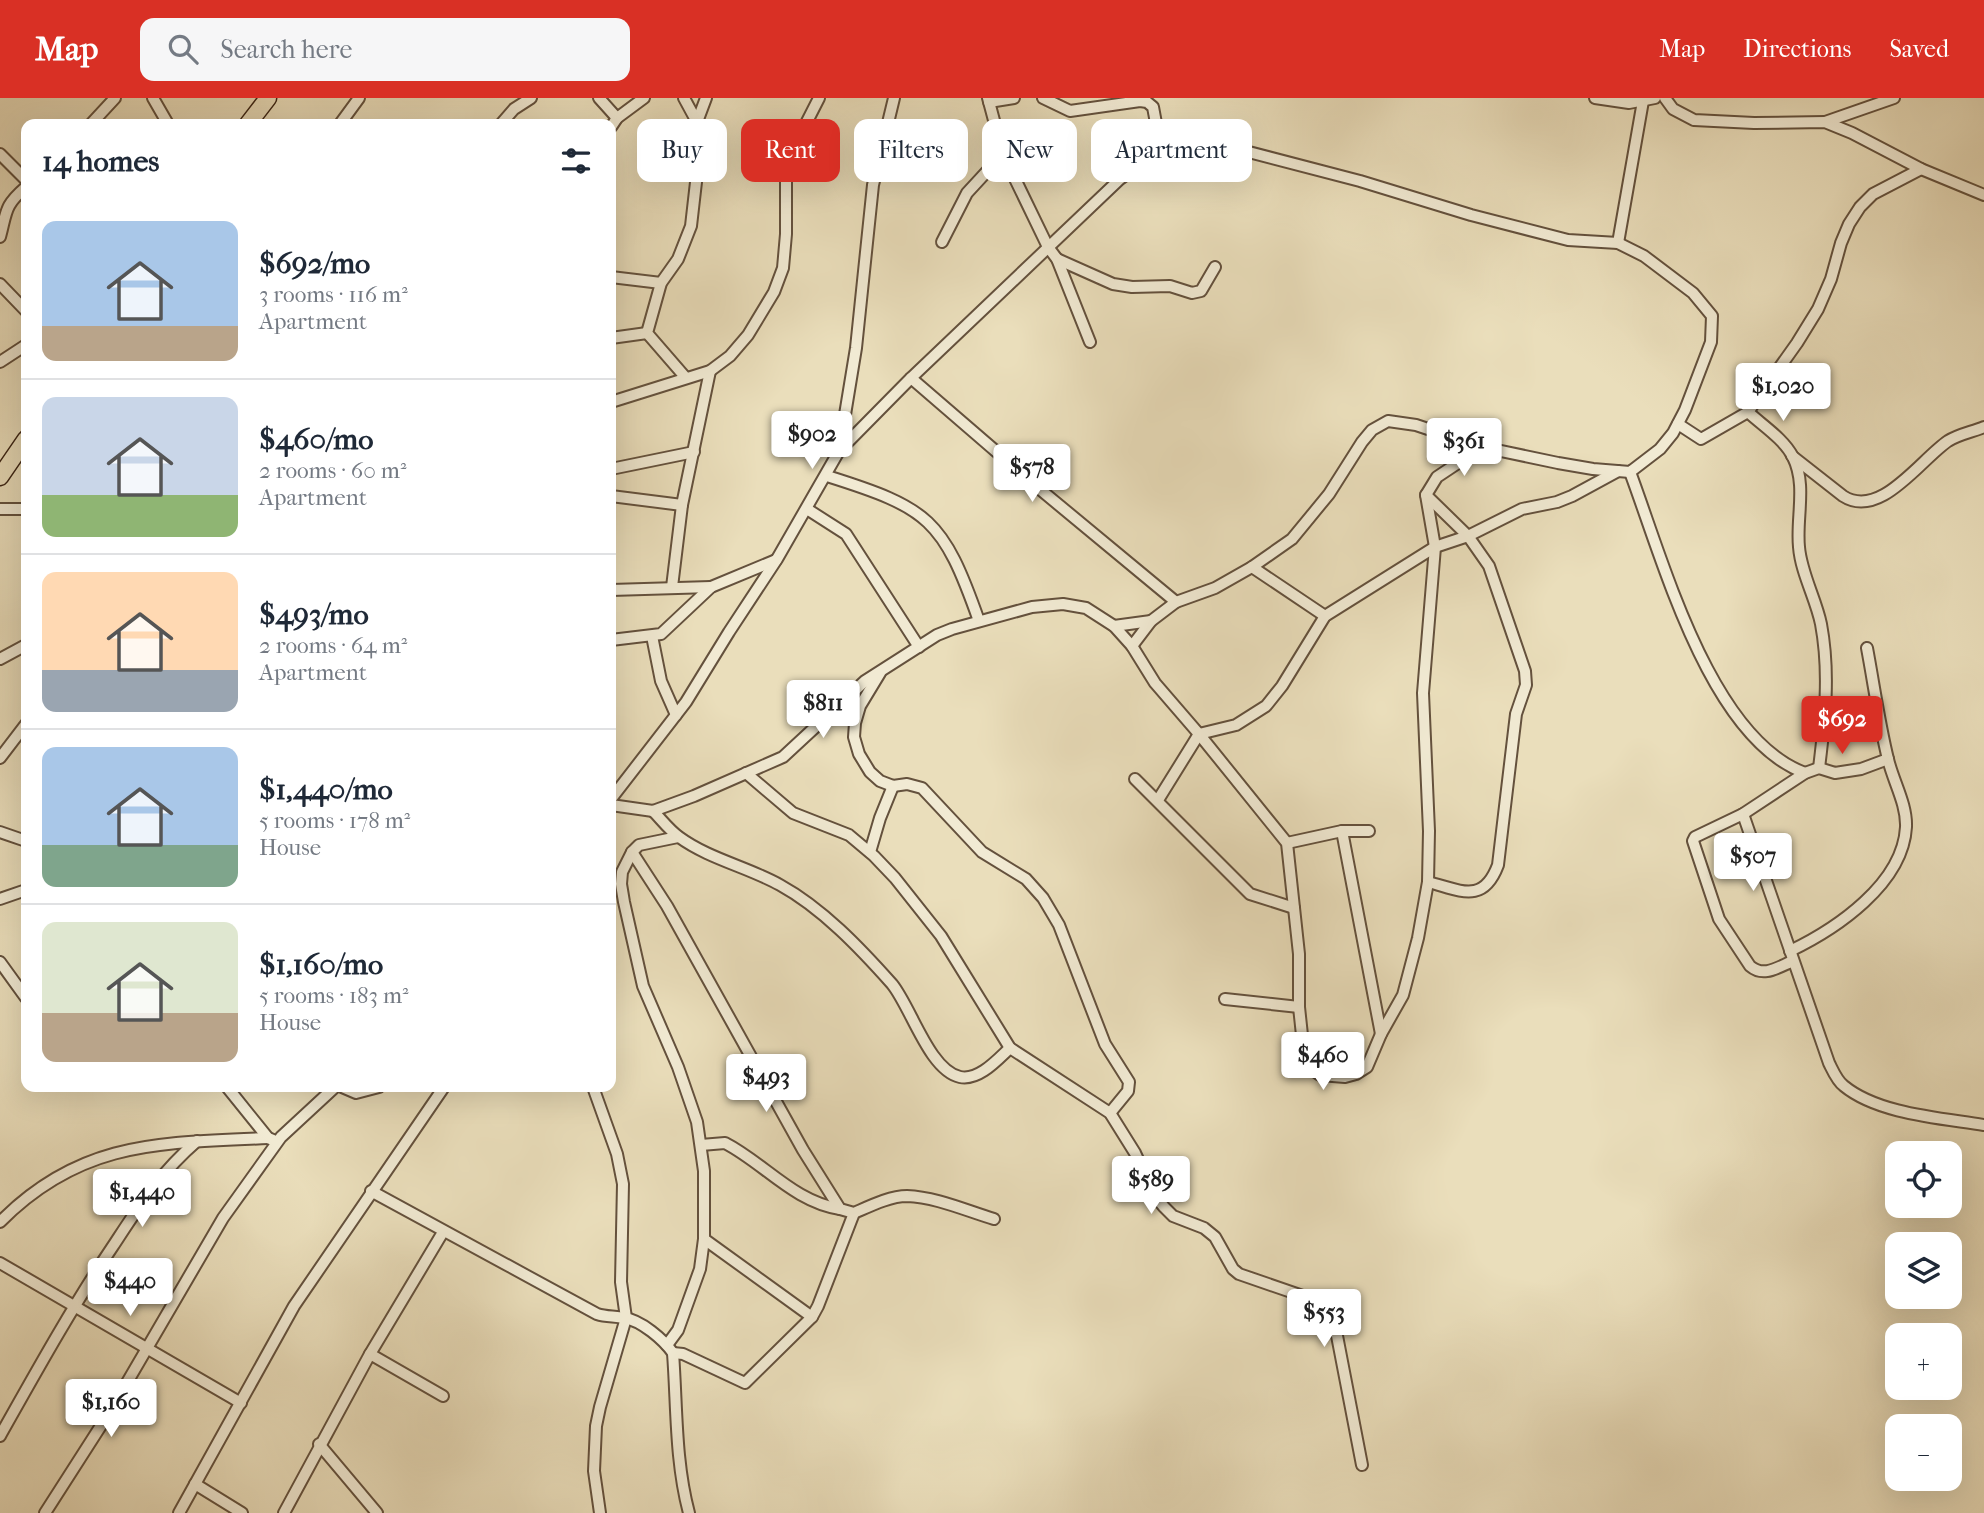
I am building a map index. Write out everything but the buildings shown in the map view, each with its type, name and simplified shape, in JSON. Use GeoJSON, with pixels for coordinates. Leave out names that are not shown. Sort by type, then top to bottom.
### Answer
{"type":"FeatureCollection","features":[{"type":"Feature","properties":{"kind":"highway"},"geometry":{"type":"LineString","coordinates":[[252,119],[268,98]]}},
{"type":"Feature","properties":{"kind":"highway"},"geometry":{"type":"LineString","coordinates":[[0,477],[21,446]]}},
{"type":"Feature","properties":{"kind":"street"},"geometry":{"type":"LineString","coordinates":[[95,119],[115,98]]}},
{"type":"Feature","properties":{"kind":"street"},"geometry":{"type":"LineString","coordinates":[[152,98],[165,119]]}},
{"type":"Feature","properties":{"kind":"street"},"geometry":{"type":"LineString","coordinates":[[344,119],[359,98]]}},
{"type":"Feature","properties":{"kind":"street"},"geometry":{"type":"LineString","coordinates":[[506,119],[531,98]]}},
{"type":"Feature","properties":{"kind":"street"},"geometry":{"type":"LineString","coordinates":[[599,98],[612,119]]}},
{"type":"Feature","properties":{"kind":"street"},"geometry":{"type":"LineString","coordinates":[[616,121],[644,98]]}},
{"type":"Feature","properties":{"kind":"street"},"geometry":{"type":"LineString","coordinates":[[684,98],[695,119]]}},
{"type":"Feature","properties":{"kind":"street"},"geometry":{"type":"LineString","coordinates":[[698,119],[706,98]]}},
{"type":"Feature","properties":{"kind":"street"},"geometry":{"type":"LineString","coordinates":[[616,400],[710,371],[730,356],[748,335],[777,285],[786,251],[786,171],[790,155],[818,98]]}},
{"type":"Feature","properties":{"kind":"street"},"geometry":{"type":"LineString","coordinates":[[616,793],[676,716],[777,559],[839,451],[856,348],[873,186],[894,98]]}},
{"type":"Feature","properties":{"kind":"street"},"geometry":{"type":"LineString","coordinates":[[994,119],[989,100],[1014,98]]}},
{"type":"Feature","properties":{"kind":"street"},"geometry":{"type":"LineString","coordinates":[[1043,98],[1070,111],[1140,101],[1153,102]]}},
{"type":"Feature","properties":{"kind":"street"},"geometry":{"type":"LineString","coordinates":[[1595,98],[1618,102],[1643,102],[1655,98]]}},
{"type":"Feature","properties":{"kind":"street"},"geometry":{"type":"LineString","coordinates":[[1665,98],[1672,109],[1694,120],[1754,123],[1825,122],[1894,98]]}},
{"type":"Feature","properties":{"kind":"street"},"geometry":{"type":"LineString","coordinates":[[1618,243],[1643,102]]}},
{"type":"Feature","properties":{"kind":"street"},"geometry":{"type":"LineString","coordinates":[[1825,122],[1921,169],[1984,195]]}},
{"type":"Feature","properties":{"kind":"street"},"geometry":{"type":"LineString","coordinates":[[1132,646],[1151,621],[1176,602],[1215,589],[1292,539],[1329,494],[1372,430],[1388,421],[1416,425],[1482,447],[1593,469],[1630,472],[1660,449],[1678,424],[1711,342],[1712,316],[1693,293],[1644,256],[1618,243],[1568,240],[1252,153]]}},
{"type":"Feature","properties":{"kind":"street"},"geometry":{"type":"LineString","coordinates":[[0,154],[21,175]]}},
{"type":"Feature","properties":{"kind":"street"},"geometry":{"type":"LineString","coordinates":[[1678,424],[1701,439],[1748,412],[1818,309],[1831,279],[1841,243],[1860,207],[1872,194],[1921,169]]}},
{"type":"Feature","properties":{"kind":"street"},"geometry":{"type":"LineString","coordinates":[[942,242],[967,193],[982,177]]}},
{"type":"Feature","properties":{"kind":"street"},"geometry":{"type":"LineString","coordinates":[[647,333],[661,283],[678,259],[691,226],[696,182]]}},
{"type":"Feature","properties":{"kind":"street"},"geometry":{"type":"LineString","coordinates":[[1017,182],[1048,247],[1057,259],[1090,342]]}},
{"type":"Feature","properties":{"kind":"street"},"geometry":{"type":"LineString","coordinates":[[839,451],[1115,182]]}},
{"type":"Feature","properties":{"kind":"street"},"geometry":{"type":"LineString","coordinates":[[0,237],[6,209],[21,192]]}},
{"type":"Feature","properties":{"kind":"street"},"geometry":{"type":"LineString","coordinates":[[1057,259],[1114,284],[1132,287],[1170,286],[1192,293],[1201,291],[1215,267]]}},
{"type":"Feature","properties":{"kind":"street"},"geometry":{"type":"LineString","coordinates":[[616,278],[661,283]]}},
{"type":"Feature","properties":{"kind":"street"},"geometry":{"type":"LineString","coordinates":[[0,284],[21,306]]}},
{"type":"Feature","properties":{"kind":"street"},"geometry":{"type":"LineString","coordinates":[[647,333],[686,378]]}},
{"type":"Feature","properties":{"kind":"street"},"geometry":{"type":"LineString","coordinates":[[616,337],[647,333]]}},
{"type":"Feature","properties":{"kind":"street"},"geometry":{"type":"LineString","coordinates":[[0,362],[21,348]]}},
{"type":"Feature","properties":{"kind":"street"},"geometry":{"type":"LineString","coordinates":[[673,587],[682,505],[710,371]]}},
{"type":"Feature","properties":{"kind":"street"},"geometry":{"type":"LineString","coordinates":[[911,378],[1176,602]]}},
{"type":"Feature","properties":{"kind":"street"},"geometry":{"type":"LineString","coordinates":[[1748,412],[1792,456],[1843,496],[1865,503],[1883,497],[1947,442],[1984,427]]}},
{"type":"Feature","properties":{"kind":"street"},"geometry":{"type":"LineString","coordinates":[[616,806],[653,811],[783,757],[865,681],[944,632],[1032,607],[1063,604],[1086,608],[1114,626],[1132,646],[1147,674],[1287,843],[1299,954],[1299,1007],[1304,1054],[1310,1068],[1320,1075],[1345,1077],[1367,1067],[1381,1034],[1404,995],[1428,882],[1429,831],[1423,693],[1435,547],[1426,495],[1437,477],[1482,447]]}},
{"type":"Feature","properties":{"kind":"street"},"geometry":{"type":"LineString","coordinates":[[616,468],[694,452]]}},
{"type":"Feature","properties":{"kind":"street"},"geometry":{"type":"LineString","coordinates":[[1792,456],[1798,472],[1798,547],[1815,602],[1825,649],[1826,690],[1819,768]]}},
{"type":"Feature","properties":{"kind":"street"},"geometry":{"type":"LineString","coordinates":[[1158,800],[1199,734],[1236,725],[1266,706],[1282,686],[1325,616],[1435,547],[1468,536],[1522,509],[1572,496],[1618,471]]}},
{"type":"Feature","properties":{"kind":"street"},"geometry":{"type":"LineString","coordinates":[[1630,472],[1675,595],[1711,677],[1742,723],[1764,746],[1783,762],[1805,773]]}},
{"type":"Feature","properties":{"kind":"street"},"geometry":{"type":"LineString","coordinates":[[827,475],[893,498],[932,525],[943,537],[957,563],[979,621]]}},
{"type":"Feature","properties":{"kind":"street"},"geometry":{"type":"LineString","coordinates":[[1426,495],[1468,536],[1489,566],[1518,646],[1526,685],[1517,714],[1498,865],[1492,880],[1482,890],[1470,893],[1428,882]]}},
{"type":"Feature","properties":{"kind":"street"},"geometry":{"type":"LineString","coordinates":[[616,497],[682,505]]}},
{"type":"Feature","properties":{"kind":"street"},"geometry":{"type":"LineString","coordinates":[[0,509],[21,510]]}},
{"type":"Feature","properties":{"kind":"street"},"geometry":{"type":"LineString","coordinates":[[807,509],[846,534],[919,647]]}},
{"type":"Feature","properties":{"kind":"street"},"geometry":{"type":"LineString","coordinates":[[0,522],[12,511]]}},
{"type":"Feature","properties":{"kind":"street"},"geometry":{"type":"LineString","coordinates":[[616,640],[652,636],[667,630],[711,587],[777,559]]}},
{"type":"Feature","properties":{"kind":"street"},"geometry":{"type":"LineString","coordinates":[[1252,567],[1325,616]]}},
{"type":"Feature","properties":{"kind":"street"},"geometry":{"type":"LineString","coordinates":[[616,590],[711,587]]}},
{"type":"Feature","properties":{"kind":"street"},"geometry":{"type":"LineString","coordinates":[[1114,626],[1151,621]]}},
{"type":"Feature","properties":{"kind":"street"},"geometry":{"type":"LineString","coordinates":[[652,636],[662,681],[676,716]]}},
{"type":"Feature","properties":{"kind":"street"},"geometry":{"type":"LineString","coordinates":[[0,659],[21,648]]}},
{"type":"Feature","properties":{"kind":"street"},"geometry":{"type":"LineString","coordinates":[[1867,648],[1888,759],[1905,813],[1906,827],[1898,857],[1882,883],[1843,921],[1765,972],[1756,971],[1749,966],[1719,919],[1694,846],[1695,837],[1743,814],[1805,773],[1819,768],[1835,772],[1861,769],[1888,759]]}},
{"type":"Feature","properties":{"kind":"street"},"geometry":{"type":"LineString","coordinates":[[882,671],[860,706],[854,737],[859,754],[870,772],[880,781],[893,786],[907,784],[922,788],[982,852],[1026,879],[1043,898],[1059,925],[1105,1044],[1129,1082],[1128,1091],[1110,1113]]}},
{"type":"Feature","properties":{"kind":"street"},"geometry":{"type":"LineString","coordinates":[[0,758],[21,731]]}},
{"type":"Feature","properties":{"kind":"street"},"geometry":{"type":"LineString","coordinates":[[746,773],[793,813],[849,835],[870,852],[895,878],[934,927],[1010,1048],[1110,1113],[1135,1153],[1155,1196],[1173,1216],[1204,1228],[1215,1237],[1233,1269],[1239,1274],[1329,1306],[1334,1315],[1362,1465]]}},
{"type":"Feature","properties":{"kind":"street"},"geometry":{"type":"LineString","coordinates":[[1135,779],[1250,894],[1294,908]]}},
{"type":"Feature","properties":{"kind":"street"},"geometry":{"type":"LineString","coordinates":[[870,852],[893,786]]}},
{"type":"Feature","properties":{"kind":"street"},"geometry":{"type":"LineString","coordinates":[[653,811],[678,837],[780,884],[814,908],[894,986],[928,1049],[960,1077],[970,1076],[992,1065],[1010,1048]]}},
{"type":"Feature","properties":{"kind":"street"},"geometry":{"type":"LineString","coordinates":[[1743,814],[1829,1063],[1842,1084],[1867,1101],[1905,1111],[1984,1125]]}},
{"type":"Feature","properties":{"kind":"street"},"geometry":{"type":"LineString","coordinates":[[1342,831],[1381,1034]]}},
{"type":"Feature","properties":{"kind":"street"},"geometry":{"type":"LineString","coordinates":[[1287,843],[1342,831],[1369,831]]}},
{"type":"Feature","properties":{"kind":"street"},"geometry":{"type":"LineString","coordinates":[[0,832],[21,839]]}},
{"type":"Feature","properties":{"kind":"street"},"geometry":{"type":"LineString","coordinates":[[678,837],[639,845],[632,852],[622,872],[621,884],[643,986],[688,1096],[701,1145],[704,1171],[704,1239],[700,1269],[670,1349],[683,1486],[689,1513]]}},
{"type":"Feature","properties":{"kind":"street"},"geometry":{"type":"LineString","coordinates":[[632,852],[667,906],[803,1150],[840,1209]]}},
{"type":"Feature","properties":{"kind":"street"},"geometry":{"type":"LineString","coordinates":[[0,899],[21,892]]}},
{"type":"Feature","properties":{"kind":"street"},"geometry":{"type":"LineString","coordinates":[[0,962],[21,991]]}},
{"type":"Feature","properties":{"kind":"street"},"geometry":{"type":"LineString","coordinates":[[1225,999],[1299,1007]]}},
{"type":"Feature","properties":{"kind":"street"},"geometry":{"type":"LineString","coordinates":[[231,1092],[272,1140]]}},
{"type":"Feature","properties":{"kind":"street"},"geometry":{"type":"LineString","coordinates":[[45,1513],[111,1410],[146,1346],[272,1140],[329,1092]]}},
{"type":"Feature","properties":{"kind":"street"},"geometry":{"type":"LineString","coordinates":[[179,1513],[294,1306],[440,1092]]}},
{"type":"Feature","properties":{"kind":"street"},"geometry":{"type":"LineString","coordinates":[[595,1092],[617,1154],[623,1184],[621,1282],[626,1318],[596,1426],[594,1471],[600,1513]]}},
{"type":"Feature","properties":{"kind":"street"},"geometry":{"type":"LineString","coordinates":[[0,1222],[51,1181],[93,1160],[149,1145],[272,1140]]}},
{"type":"Feature","properties":{"kind":"street"},"geometry":{"type":"LineString","coordinates":[[0,1436],[74,1304],[153,1184],[197,1141]]}},
{"type":"Feature","properties":{"kind":"street"},"geometry":{"type":"LineString","coordinates":[[701,1145],[725,1143],[781,1183],[828,1207],[854,1213],[877,1203],[905,1196],[936,1201],[994,1219]]}},
{"type":"Feature","properties":{"kind":"street"},"geometry":{"type":"LineString","coordinates":[[371,1191],[597,1314],[610,1318],[626,1318],[670,1349],[745,1383],[812,1317],[854,1213]]}},
{"type":"Feature","properties":{"kind":"street"},"geometry":{"type":"LineString","coordinates":[[284,1513],[319,1444],[443,1232]]}},
{"type":"Feature","properties":{"kind":"street"},"geometry":{"type":"LineString","coordinates":[[704,1239],[812,1317]]}},
{"type":"Feature","properties":{"kind":"street"},"geometry":{"type":"LineString","coordinates":[[0,1263],[241,1403]]}},
{"type":"Feature","properties":{"kind":"street"},"geometry":{"type":"LineString","coordinates":[[370,1354],[443,1396]]}},
{"type":"Feature","properties":{"kind":"street"},"geometry":{"type":"LineString","coordinates":[[319,1444],[377,1513]]}},
{"type":"Feature","properties":{"kind":"street"},"geometry":{"type":"LineString","coordinates":[[195,1483],[242,1513]]}}]}
